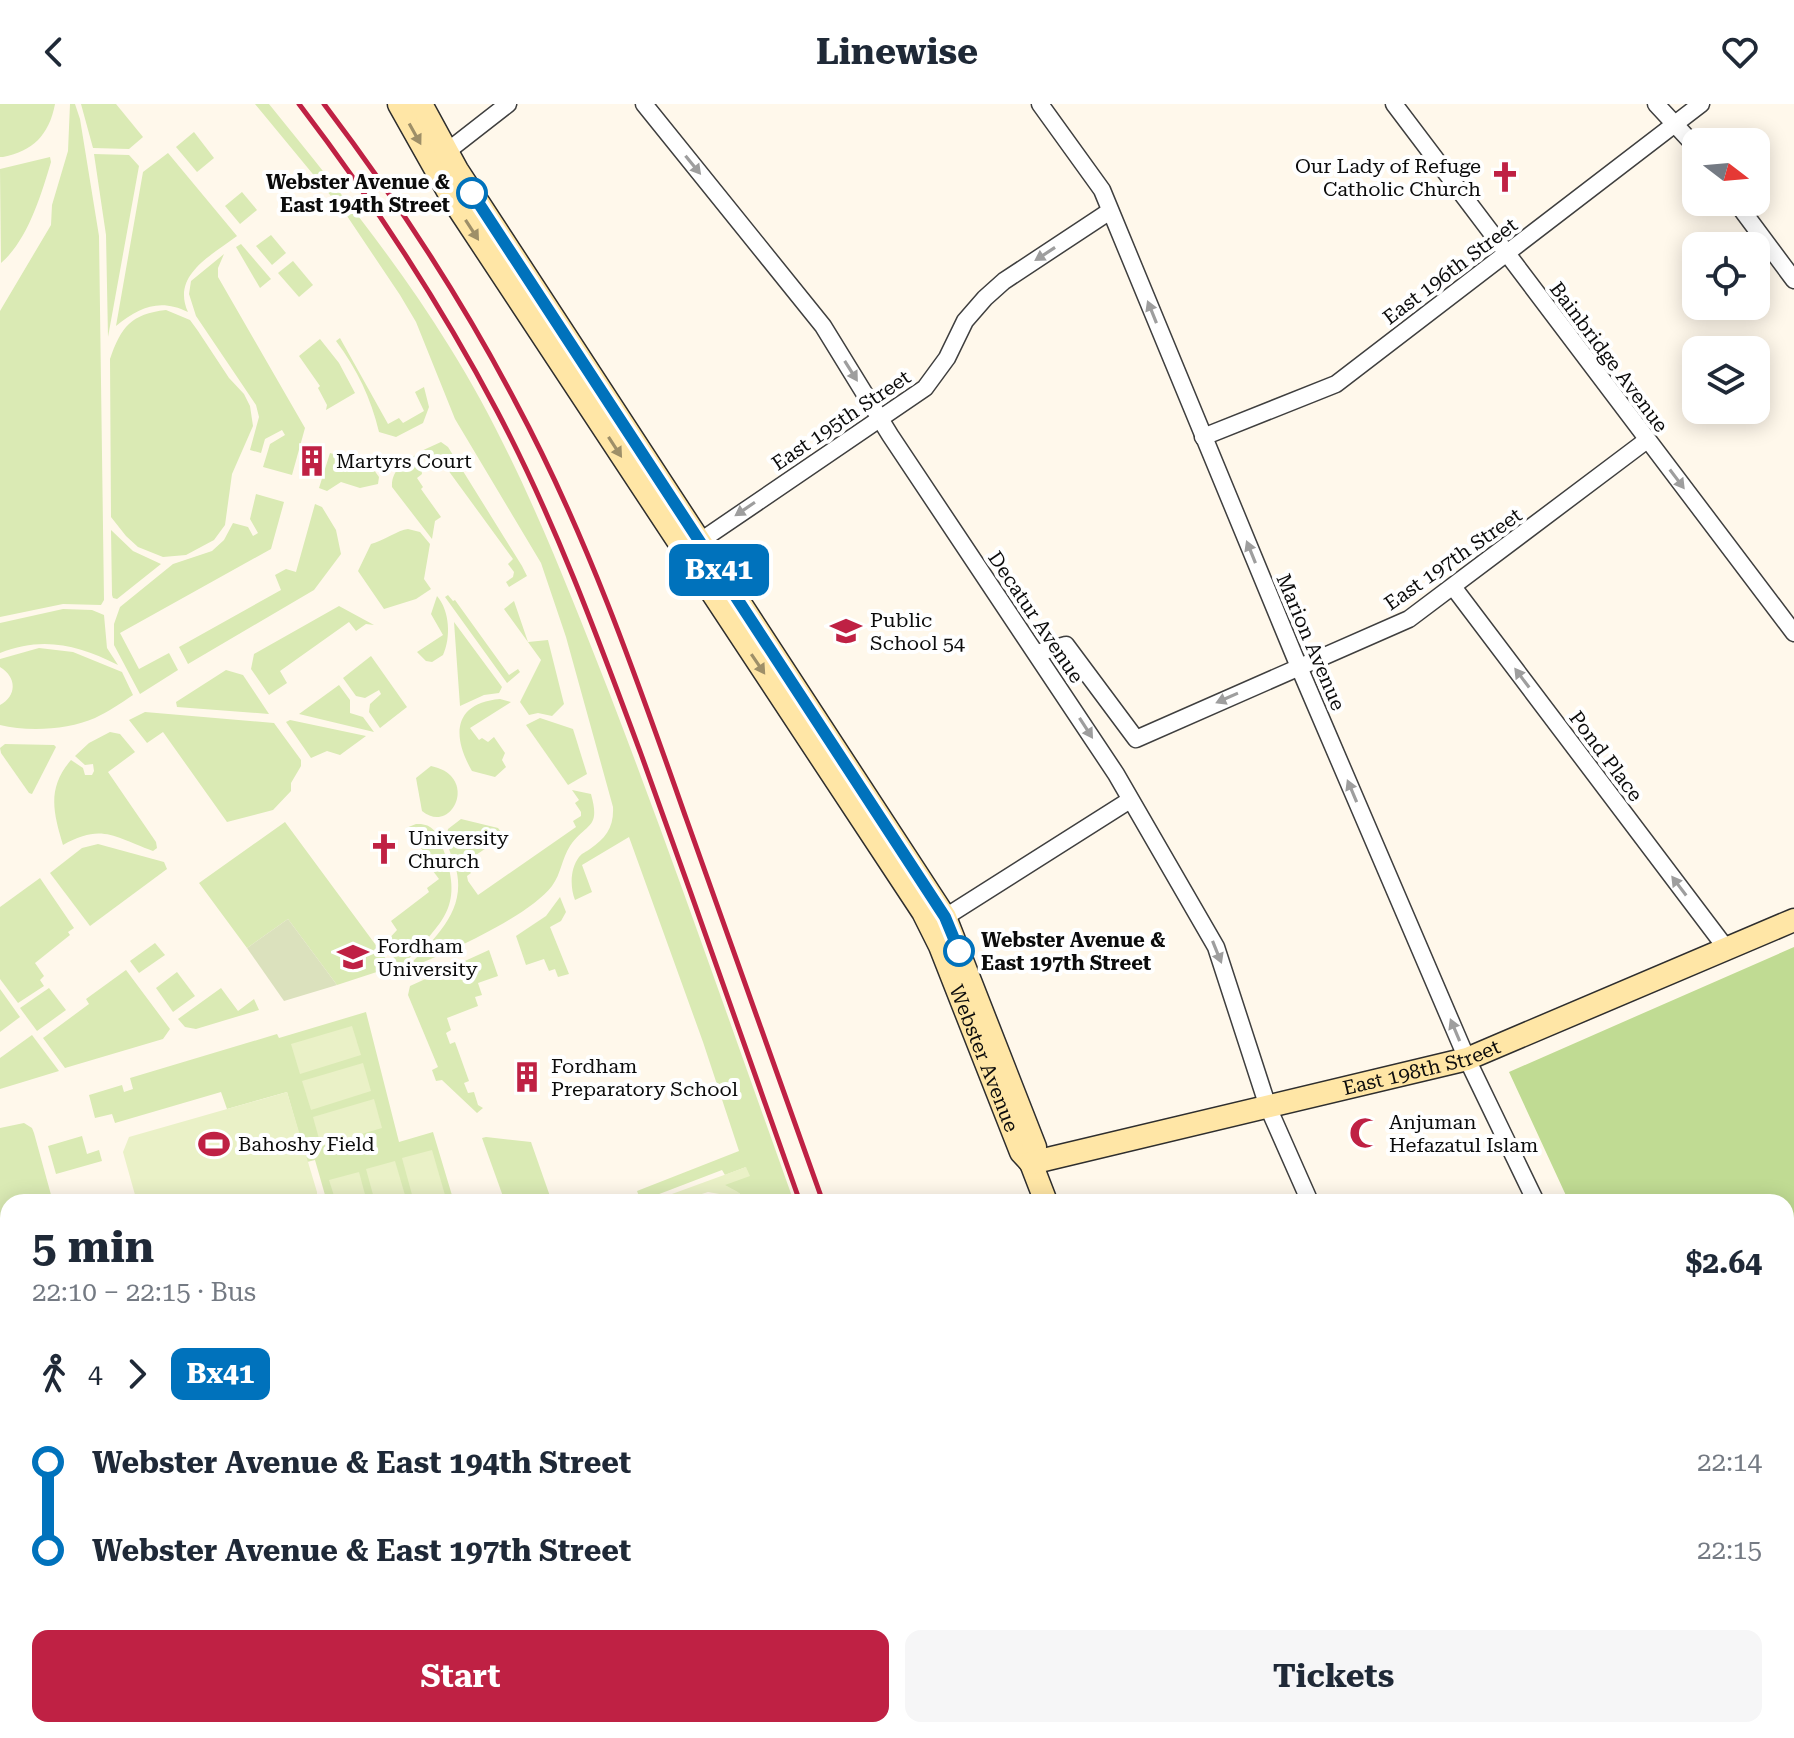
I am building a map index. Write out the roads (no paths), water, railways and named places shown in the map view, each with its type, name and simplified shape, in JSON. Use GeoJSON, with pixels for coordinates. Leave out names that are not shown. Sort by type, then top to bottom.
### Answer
{"type":"FeatureCollection","features":[{"type":"Feature","properties":{"kind":"main road","name":"Webster Avenue"},"geometry":{"type":"LineString","coordinates":[[399,104],[439,158]]}},
{"type":"Feature","properties":{"kind":"main road","name":"Webster Avenue"},"geometry":{"type":"LineString","coordinates":[[421,104],[453,200],[692,546],[860,816],[938,922],[1021,1152],[1031,1163],[1043,1194]]}},
{"type":"Feature","properties":{"kind":"main road","name":"East 198th Street"},"geometry":{"type":"LineString","coordinates":[[1031,1163],[1467,1059],[1794,920]]}},
{"type":"Feature","properties":{"kind":"street"},"geometry":{"type":"LineString","coordinates":[[439,158],[508,104]]}},
{"type":"Feature","properties":{"kind":"street","name":"Decatur Avenue"},"geometry":{"type":"LineString","coordinates":[[644,104],[823,326],[890,435],[1116,774],[1216,947],[1268,1107],[1306,1194]]}},
{"type":"Feature","properties":{"kind":"street","name":"Marion Avenue"},"geometry":{"type":"LineString","coordinates":[[1040,104],[1102,190],[1299,667],[1467,1059],[1532,1194]]}},
{"type":"Feature","properties":{"kind":"street","name":"Bainbridge Avenue"},"geometry":{"type":"LineString","coordinates":[[1394,104],[1794,633]]}},
{"type":"Feature","properties":{"kind":"street"},"geometry":{"type":"LineString","coordinates":[[1656,104],[1682,132]]}},
{"type":"Feature","properties":{"kind":"street","name":"East 196th Street"},"geometry":{"type":"LineString","coordinates":[[1203,437],[1336,384],[1701,104]]}},
{"type":"Feature","properties":{"kind":"street","name":"East 195th Street"},"geometry":{"type":"LineString","coordinates":[[692,546],[925,388],[947,358],[965,321],[1004,281],[1110,211]]}},
{"type":"Feature","properties":{"kind":"street"},"geometry":{"type":"LineString","coordinates":[[1746,216],[1794,280]]}},
{"type":"Feature","properties":{"kind":"street","name":"East 197th Street"},"geometry":{"type":"LineString","coordinates":[[1037,653],[1066,645],[1136,739],[1409,619],[1647,440]]}},
{"type":"Feature","properties":{"kind":"street","name":"Pond Place"},"geometry":{"type":"LineString","coordinates":[[1454,588],[1726,948]]}},
{"type":"Feature","properties":{"kind":"street"},"geometry":{"type":"LineString","coordinates":[[938,922],[1130,800]]}},
{"type":"Feature","properties":{"kind":"railway"},"geometry":{"type":"LineString","coordinates":[[299,104],[379,215],[429,292],[497,411],[538,495],[592,624],[641,754],[797,1194]]}},
{"type":"Feature","properties":{"kind":"railway"},"geometry":{"type":"LineString","coordinates":[[324,104],[402,212],[449,286],[515,401],[565,502],[629,658],[820,1194]]}},
{"type":"Feature","properties":{"kind":"place","name":"Our Lady of Refuge Catholic Church"},"geometry":{"type":"Point","coordinates":[1505,177]}},
{"type":"Feature","properties":{"kind":"place","name":"Webster Avenue & East 194th Street"},"geometry":{"type":"Point","coordinates":[472,193]}},
{"type":"Feature","properties":{"kind":"place","name":"Martyrs Court"},"geometry":{"type":"Point","coordinates":[312,461]}},
{"type":"Feature","properties":{"kind":"place","name":"Public School 54"},"geometry":{"type":"Point","coordinates":[846,631]}},
{"type":"Feature","properties":{"kind":"place","name":"University Church"},"geometry":{"type":"Point","coordinates":[384,849]}},
{"type":"Feature","properties":{"kind":"place","name":"Webster Avenue & East 197th Street"},"geometry":{"type":"Point","coordinates":[959,951]}},
{"type":"Feature","properties":{"kind":"place","name":"Fordham University"},"geometry":{"type":"Point","coordinates":[353,957]}},
{"type":"Feature","properties":{"kind":"place","name":"Fordham Preparatory School"},"geometry":{"type":"Point","coordinates":[527,1077]}},
{"type":"Feature","properties":{"kind":"place","name":"Anjuman Hefazatul Islam"},"geometry":{"type":"Point","coordinates":[1365,1133]}},
{"type":"Feature","properties":{"kind":"place","name":"Bahoshy Field"},"geometry":{"type":"Point","coordinates":[214,1144]}}]}
